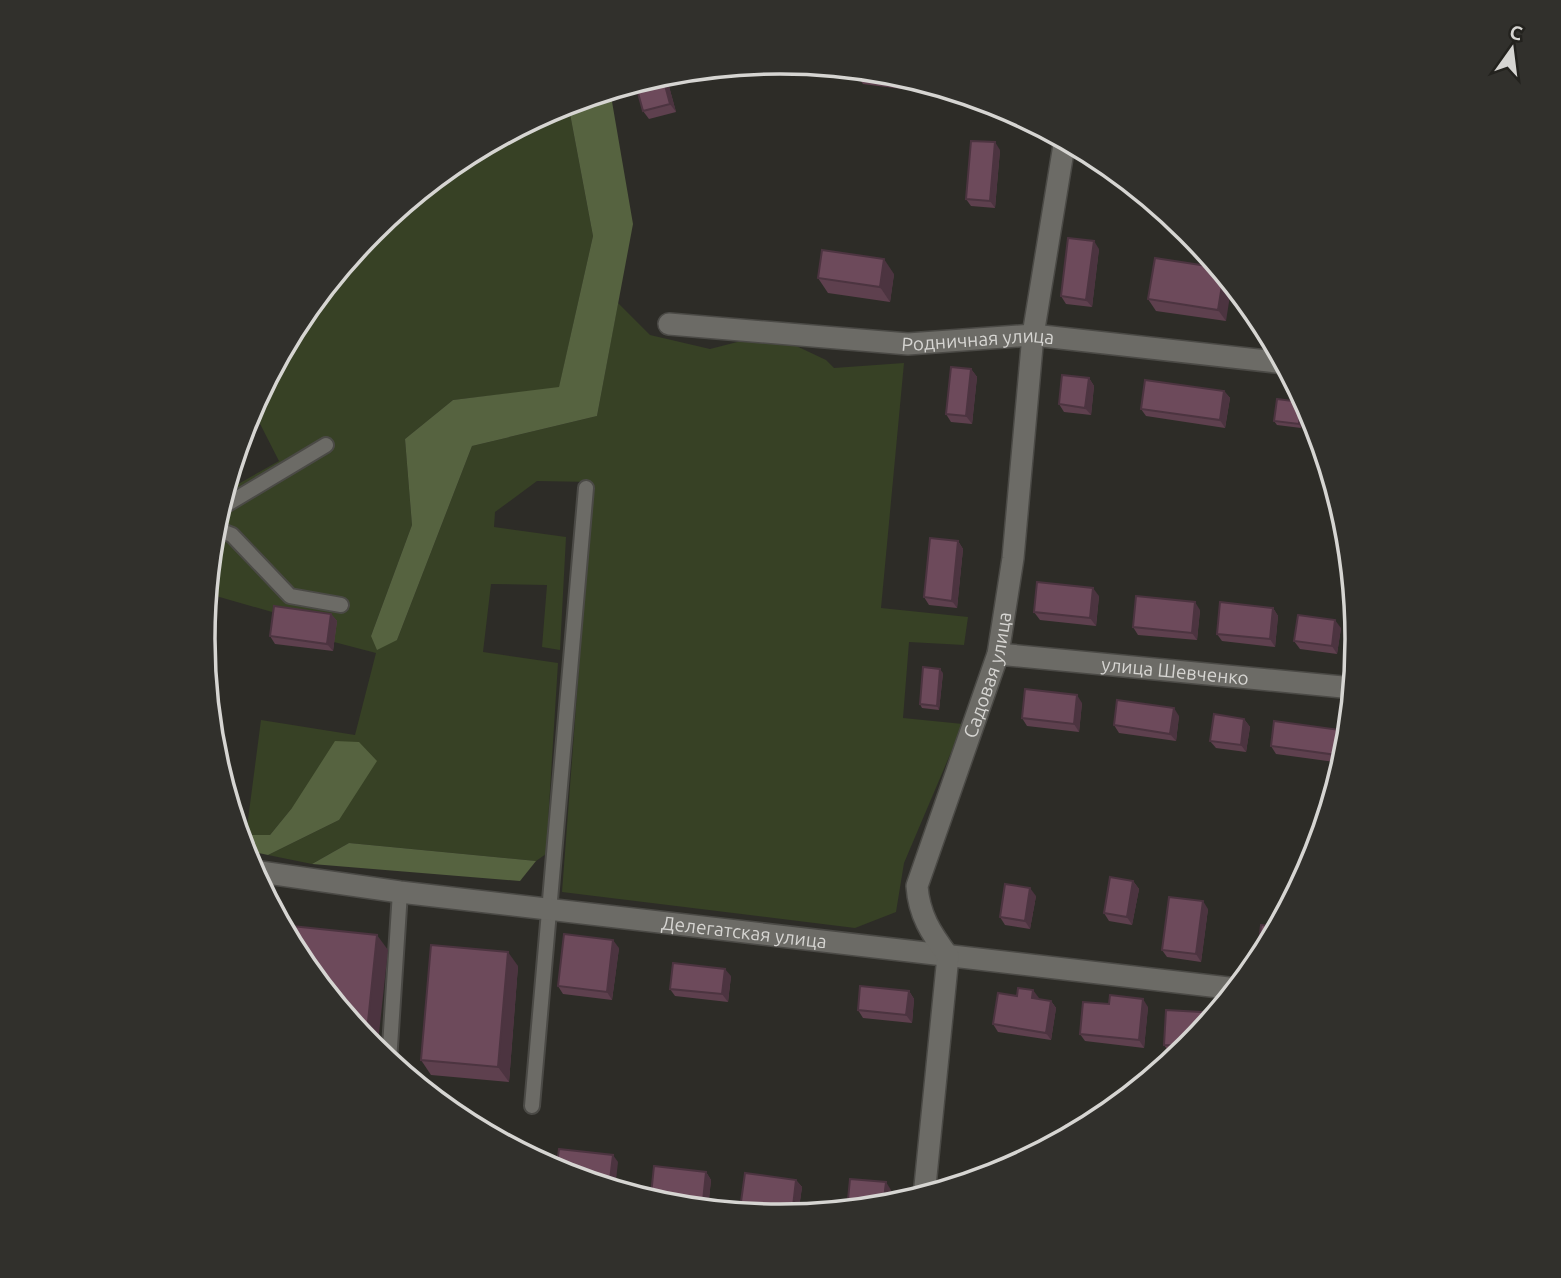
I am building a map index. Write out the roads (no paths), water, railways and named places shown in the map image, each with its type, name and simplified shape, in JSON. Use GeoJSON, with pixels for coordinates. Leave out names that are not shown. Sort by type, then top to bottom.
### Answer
{"type":"FeatureCollection","features":[{"type":"Feature","properties":{"kind":"street","name":"Садовая улица"},"geometry":{"type":"LineString","coordinates":[[948,956],[926,926],[918,905],[917,886],[998,654],[1013,558],[1033,335],[1063,149]]}},
{"type":"Feature","properties":{"kind":"street","name":"Родничная улица"},"geometry":{"type":"LineString","coordinates":[[668,324],[908,344],[1033,335],[1273,362]]}},
{"type":"Feature","properties":{"kind":"street","name":"улица Шевченко"},"geometry":{"type":"LineString","coordinates":[[998,654],[1344,687]]}},
{"type":"Feature","properties":{"kind":"street","name":"Делегатская улица"},"geometry":{"type":"LineString","coordinates":[[266,874],[400,892],[1225,988]]}},
{"type":"Feature","properties":{"kind":"street"},"geometry":{"type":"LineString","coordinates":[[925,1185],[948,956]]}},
{"type":"Feature","properties":{"kind":"lane"},"geometry":{"type":"LineString","coordinates":[[232,501],[326,445]]}},
{"type":"Feature","properties":{"kind":"lane"},"geometry":{"type":"LineString","coordinates":[[531,1106],[586,488]]}},
{"type":"Feature","properties":{"kind":"lane"},"geometry":{"type":"LineString","coordinates":[[225,532],[232,535],[290,596],[341,606]]}},
{"type":"Feature","properties":{"kind":"lane"},"geometry":{"type":"LineString","coordinates":[[391,1048],[400,892]]}}]}
